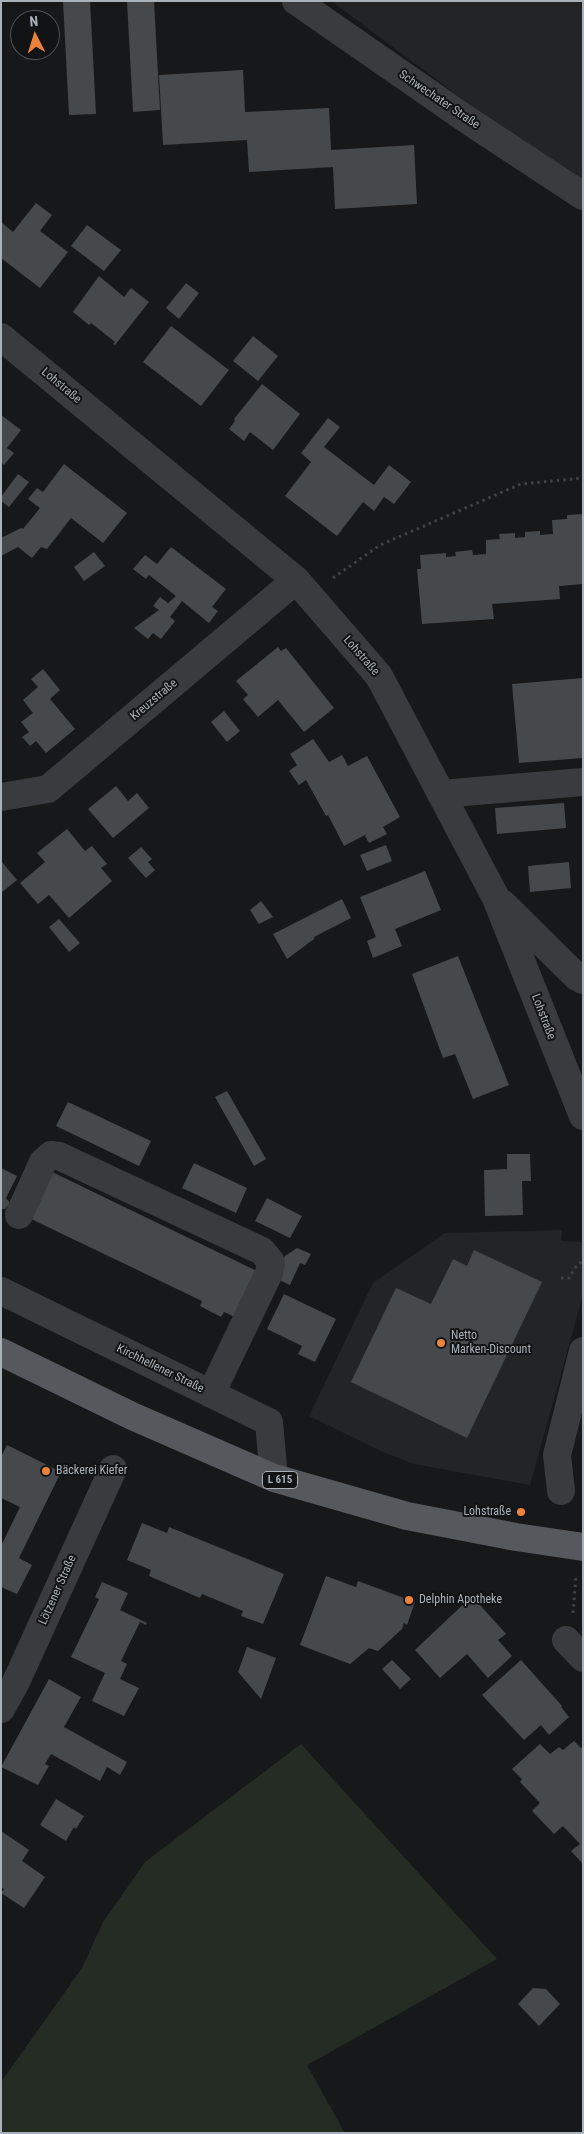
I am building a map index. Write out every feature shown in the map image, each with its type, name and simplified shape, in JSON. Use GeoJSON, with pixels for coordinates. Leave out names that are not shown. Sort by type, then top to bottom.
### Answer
{"type":"FeatureCollection","features":[{"type":"Feature","properties":{"kind":"main road","name":"L 615"},"geometry":{"type":"LineString","coordinates":[[1,1352],[132,1416],[274,1478],[408,1516],[516,1537],[583,1547]]}},
{"type":"Feature","properties":{"kind":"street","name":"Schwechater Straße"},"geometry":{"type":"LineString","coordinates":[[296,1],[469,121],[583,196]]}},
{"type":"Feature","properties":{"kind":"street","name":"Lohstraße"},"geometry":{"type":"LineString","coordinates":[[1,337],[302,588],[379,676],[496,898],[583,1116]]}},
{"type":"Feature","properties":{"kind":"street","name":"Kreuzstraße"},"geometry":{"type":"LineString","coordinates":[[1,797],[48,789],[302,588]]}},
{"type":"Feature","properties":{"kind":"street"},"geometry":{"type":"LineString","coordinates":[[441,794],[583,782]]}},
{"type":"Feature","properties":{"kind":"street"},"geometry":{"type":"LineString","coordinates":[[496,898],[577,977],[583,980]]}},
{"type":"Feature","properties":{"kind":"street"},"geometry":{"type":"LineString","coordinates":[[19,1215],[44,1162],[51,1155],[59,1156],[262,1251],[271,1262],[269,1273],[211,1394]]}},
{"type":"Feature","properties":{"kind":"street","name":"Kirchhellener Straße"},"geometry":{"type":"LineString","coordinates":[[1,1291],[269,1422],[274,1478]]}},
{"type":"Feature","properties":{"kind":"street"},"geometry":{"type":"LineString","coordinates":[[561,1491],[557,1455],[583,1351]]}},
{"type":"Feature","properties":{"kind":"street","name":"Lötzener Straße"},"geometry":{"type":"LineString","coordinates":[[1,1709],[15,1684],[113,1469]]}},
{"type":"Feature","properties":{"kind":"path"},"geometry":{"type":"LineString","coordinates":[[302,588],[380,545],[521,484],[583,478]]}},
{"type":"Feature","properties":{"kind":"path"},"geometry":{"type":"LineString","coordinates":[[561,1278],[570,1278],[577,1265],[583,1261]]}},
{"type":"Feature","properties":{"kind":"shaded area"},"geometry":{"type":"Polygon","coordinates":[[[331,1],[583,1],[583,184],[476,109],[331,1]]]}},
{"type":"Feature","properties":{"kind":"shaded area"},"geometry":{"type":"Polygon","coordinates":[[[562,1230],[561,1241],[583,1242],[583,1295],[530,1485],[414,1464],[383,1452],[309,1416],[373,1283],[445,1233],[562,1230]]]}},
{"type":"Feature","properties":{"kind":"shaded area"},"geometry":{"type":"Polygon","coordinates":[[[301,1744],[497,1959],[307,2065],[345,2133],[1,2133],[1,2082],[82,1968],[103,1922],[145,1862],[301,1744]]]}},
{"type":"Feature","properties":{"kind":"building"},"geometry":{"type":"Polygon","coordinates":[[[63,1],[90,1],[96,114],[69,115],[63,1]]]}},
{"type":"Feature","properties":{"kind":"building"},"geometry":{"type":"Polygon","coordinates":[[[127,1],[154,1],[160,110],[133,112],[127,1]]]}},
{"type":"Feature","properties":{"kind":"building"},"geometry":{"type":"Polygon","coordinates":[[[243,70],[245,112],[329,108],[331,150],[414,145],[417,204],[335,209],[333,167],[249,172],[247,140],[163,145],[159,75],[243,70]]]}},
{"type":"Feature","properties":{"kind":"building"},"geometry":{"type":"Polygon","coordinates":[[[36,203],[52,215],[40,231],[68,252],[40,288],[1,258],[1,222],[13,232],[36,203]]]}},
{"type":"Feature","properties":{"kind":"building"},"geometry":{"type":"Polygon","coordinates":[[[87,225],[121,250],[104,271],[71,246],[87,225]]]}},
{"type":"Feature","properties":{"kind":"building"},"geometry":{"type":"Polygon","coordinates":[[[99,276],[124,297],[131,288],[149,302],[115,345],[113,344],[115,342],[91,323],[89,325],[73,312],[99,276]]]}},
{"type":"Feature","properties":{"kind":"building"},"geometry":{"type":"Polygon","coordinates":[[[186,283],[199,293],[179,319],[166,308],[186,283]]]}},
{"type":"Feature","properties":{"kind":"building"},"geometry":{"type":"Polygon","coordinates":[[[171,326],[229,370],[201,406],[143,362],[171,326]]]}},
{"type":"Feature","properties":{"kind":"building"},"geometry":{"type":"Polygon","coordinates":[[[253,336],[278,356],[258,381],[233,361],[253,336]]]}},
{"type":"Feature","properties":{"kind":"building"},"geometry":{"type":"Polygon","coordinates":[[[262,384],[300,414],[273,450],[250,432],[244,441],[229,429],[235,421],[234,419],[262,384]]]}},
{"type":"Feature","properties":{"kind":"building"},"geometry":{"type":"Polygon","coordinates":[[[1,415],[21,430],[7,448],[14,453],[4,465],[1,462],[1,415]]]}},
{"type":"Feature","properties":{"kind":"building"},"geometry":{"type":"Polygon","coordinates":[[[328,418],[340,427],[324,447],[374,485],[389,465],[411,482],[394,504],[384,497],[374,511],[363,502],[337,536],[285,496],[311,462],[301,453],[328,418]]]}},
{"type":"Feature","properties":{"kind":"building"},"geometry":{"type":"Polygon","coordinates":[[[64,464],[127,513],[103,543],[71,518],[47,549],[41,547],[32,558],[18,547],[1,556],[1,538],[21,528],[23,529],[40,508],[28,499],[37,488],[43,492],[64,464]]]}},
{"type":"Feature","properties":{"kind":"building"},"geometry":{"type":"Polygon","coordinates":[[[18,474],[29,482],[9,507],[1,501],[1,497],[18,474]]]}},
{"type":"Feature","properties":{"kind":"building"},"geometry":{"type":"Polygon","coordinates":[[[583,514],[583,584],[559,586],[560,599],[492,604],[494,619],[422,624],[417,569],[421,569],[420,555],[446,553],[446,557],[456,556],[455,552],[472,550],[473,555],[486,554],[486,540],[500,539],[499,534],[515,533],[515,538],[525,537],[525,532],[540,531],[540,535],[553,534],[552,520],[567,519],[567,515],[583,514]]]}},
{"type":"Feature","properties":{"kind":"building"},"geometry":{"type":"Polygon","coordinates":[[[171,547],[226,589],[212,607],[218,611],[209,623],[182,601],[170,617],[175,621],[161,639],[153,633],[148,639],[134,628],[159,610],[153,606],[160,597],[168,603],[176,596],[149,575],[146,579],[133,569],[145,555],[157,564],[171,547]]]}},
{"type":"Feature","properties":{"kind":"building"},"geometry":{"type":"Polygon","coordinates":[[[94,552],[105,566],[84,581],[74,567],[94,552]]]}},
{"type":"Feature","properties":{"kind":"building"},"geometry":{"type":"Polygon","coordinates":[[[278,647],[281,651],[286,648],[334,708],[304,732],[278,700],[258,717],[243,699],[248,695],[236,681],[278,647]]]}},
{"type":"Feature","properties":{"kind":"building"},"geometry":{"type":"Polygon","coordinates":[[[43,669],[60,690],[50,699],[75,729],[46,753],[36,741],[30,746],[22,737],[29,732],[21,722],[33,713],[23,700],[38,687],[31,679],[43,669]]]}},
{"type":"Feature","properties":{"kind":"building"},"geometry":{"type":"Polygon","coordinates":[[[583,678],[583,758],[519,763],[512,684],[583,678]]]}},
{"type":"Feature","properties":{"kind":"building"},"geometry":{"type":"Polygon","coordinates":[[[224,711],[240,731],[227,742],[211,722],[224,711]]]}},
{"type":"Feature","properties":{"kind":"building"},"geometry":{"type":"Polygon","coordinates":[[[313,739],[329,762],[342,755],[348,766],[367,756],[400,817],[383,827],[387,834],[369,843],[365,836],[367,834],[344,846],[328,815],[326,816],[306,780],[299,785],[289,771],[297,765],[290,754],[313,739]]]}},
{"type":"Feature","properties":{"kind":"building"},"geometry":{"type":"Polygon","coordinates":[[[116,786],[128,801],[137,793],[149,808],[113,838],[88,809],[116,786]]]}},
{"type":"Feature","properties":{"kind":"building"},"geometry":{"type":"Polygon","coordinates":[[[564,803],[566,828],[497,834],[495,808],[564,803]]]}},
{"type":"Feature","properties":{"kind":"building"},"geometry":{"type":"Polygon","coordinates":[[[67,829],[85,851],[92,846],[107,864],[101,868],[112,881],[69,918],[49,895],[38,904],[20,883],[45,862],[37,853],[67,829]]]}},
{"type":"Feature","properties":{"kind":"building"},"geometry":{"type":"Polygon","coordinates":[[[386,845],[392,861],[367,871],[360,855],[386,845]]]}},
{"type":"Feature","properties":{"kind":"building"},"geometry":{"type":"Polygon","coordinates":[[[141,847],[152,859],[148,862],[155,870],[146,878],[128,858],[141,847]]]}},
{"type":"Feature","properties":{"kind":"building"},"geometry":{"type":"Polygon","coordinates":[[[1,861],[17,880],[1,893],[1,861]]]}},
{"type":"Feature","properties":{"kind":"building"},"geometry":{"type":"Polygon","coordinates":[[[569,862],[571,888],[530,892],[528,866],[569,862]]]}},
{"type":"Feature","properties":{"kind":"building"},"geometry":{"type":"Polygon","coordinates":[[[425,871],[441,910],[395,929],[402,946],[373,958],[367,941],[376,937],[360,897],[425,871]]]}},
{"type":"Feature","properties":{"kind":"building"},"geometry":{"type":"Polygon","coordinates":[[[342,899],[351,918],[314,937],[314,939],[287,959],[273,934],[342,899]]]}},
{"type":"Feature","properties":{"kind":"building"},"geometry":{"type":"Polygon","coordinates":[[[261,901],[273,917],[259,924],[250,910],[261,901]]]}},
{"type":"Feature","properties":{"kind":"building"},"geometry":{"type":"Polygon","coordinates":[[[59,919],[80,943],[69,952],[49,927],[59,919]]]}},
{"type":"Feature","properties":{"kind":"building"},"geometry":{"type":"Polygon","coordinates":[[[458,956],[509,1085],[473,1099],[455,1054],[443,1058],[412,974],[458,956]]]}},
{"type":"Feature","properties":{"kind":"building"},"geometry":{"type":"Polygon","coordinates":[[[227,1091],[266,1159],[254,1166],[215,1097],[227,1091]]]}},
{"type":"Feature","properties":{"kind":"building"},"geometry":{"type":"Polygon","coordinates":[[[68,1102],[151,1141],[139,1166],[56,1126],[68,1102]]]}},
{"type":"Feature","properties":{"kind":"building"},"geometry":{"type":"Polygon","coordinates":[[[507,1154],[530,1154],[531,1181],[522,1181],[523,1215],[485,1216],[484,1170],[507,1169],[507,1154]]]}},
{"type":"Feature","properties":{"kind":"building"},"geometry":{"type":"Polygon","coordinates":[[[194,1163],[247,1188],[236,1213],[182,1188],[194,1163]]]}},
{"type":"Feature","properties":{"kind":"building"},"geometry":{"type":"Polygon","coordinates":[[[1,1168],[17,1176],[6,1198],[10,1203],[5,1209],[1,1209],[1,1168]]]}},
{"type":"Feature","properties":{"kind":"building"},"geometry":{"type":"Polygon","coordinates":[[[50,1171],[261,1273],[239,1319],[224,1312],[221,1317],[200,1306],[202,1301],[27,1217],[50,1171]]]}},
{"type":"Feature","properties":{"kind":"building"},"geometry":{"type":"Polygon","coordinates":[[[267,1198],[302,1216],[290,1238],[255,1221],[267,1198]]]}},
{"type":"Feature","properties":{"kind":"building"},"geometry":{"type":"Polygon","coordinates":[[[297,1248],[311,1254],[305,1265],[300,1263],[290,1285],[275,1278],[285,1256],[297,1248]]]}},
{"type":"Feature","properties":{"kind":"building","name":"Netto Marken-Discount"},"geometry":{"type":"Polygon","coordinates":[[[474,1250],[542,1282],[467,1438],[351,1382],[396,1288],[431,1304],[453,1259],[467,1266],[474,1250]]]}},
{"type":"Feature","properties":{"kind":"building"},"geometry":{"type":"Polygon","coordinates":[[[284,1294],[336,1319],[315,1362],[298,1354],[302,1346],[267,1329],[284,1294]]]}},
{"type":"Feature","properties":{"kind":"building"},"geometry":{"type":"Polygon","coordinates":[[[7,1445],[61,1472],[19,1558],[32,1565],[17,1594],[1,1587],[1,1546],[20,1507],[1,1498],[1,1457],[7,1445]]]}},
{"type":"Feature","properties":{"kind":"building"},"geometry":{"type":"Polygon","coordinates":[[[142,1523],[167,1533],[169,1527],[284,1574],[263,1624],[241,1616],[243,1611],[202,1594],[200,1598],[149,1576],[151,1570],[127,1560],[142,1523]]]}},
{"type":"Feature","properties":{"kind":"building"},"geometry":{"type":"Polygon","coordinates":[[[326,1576],[356,1587],[358,1581],[415,1602],[407,1625],[404,1623],[402,1629],[378,1651],[369,1648],[350,1664],[300,1645],[326,1576]]]}},
{"type":"Feature","properties":{"kind":"building"},"geometry":{"type":"Polygon","coordinates":[[[102,1582],[128,1593],[120,1610],[147,1623],[146,1625],[140,1622],[121,1661],[127,1664],[120,1679],[139,1688],[124,1716],[92,1701],[105,1673],[71,1657],[99,1599],[95,1597],[102,1582]]]}},
{"type":"Feature","properties":{"kind":"building"},"geometry":{"type":"Polygon","coordinates":[[[472,1596],[506,1634],[498,1640],[512,1656],[488,1678],[467,1654],[440,1678],[415,1650],[472,1596]]]}},
{"type":"Feature","properties":{"kind":"building"},"geometry":{"type":"Polygon","coordinates":[[[247,1647],[276,1658],[261,1699],[238,1672],[247,1647]]]}},
{"type":"Feature","properties":{"kind":"building"},"geometry":{"type":"Polygon","coordinates":[[[392,1660],[411,1679],[400,1689],[382,1669],[392,1660]]]}},
{"type":"Feature","properties":{"kind":"building"},"geometry":{"type":"Polygon","coordinates":[[[521,1660],[562,1706],[569,1717],[549,1735],[541,1725],[524,1740],[482,1695],[521,1660]]]}},
{"type":"Feature","properties":{"kind":"building"},"geometry":{"type":"Polygon","coordinates":[[[49,1679],[81,1697],[64,1727],[127,1762],[120,1775],[107,1767],[100,1781],[51,1754],[45,1764],[49,1766],[38,1785],[1,1767],[49,1679]]]}},
{"type":"Feature","properties":{"kind":"building"},"geometry":{"type":"Polygon","coordinates":[[[574,1741],[581,1748],[583,1747],[583,1864],[571,1851],[580,1844],[563,1826],[554,1834],[532,1811],[540,1803],[520,1782],[522,1779],[512,1769],[540,1744],[550,1754],[559,1747],[563,1750],[574,1741]]]}},
{"type":"Feature","properties":{"kind":"building"},"geometry":{"type":"Polygon","coordinates":[[[56,1799],[84,1816],[76,1829],[74,1827],[66,1841],[40,1825],[56,1799]]]}},
{"type":"Feature","properties":{"kind":"building"},"geometry":{"type":"Polygon","coordinates":[[[1,1831],[29,1850],[22,1861],[45,1877],[24,1908],[1,1893],[4,1889],[1,1887],[1,1831]]]}},
{"type":"Feature","properties":{"kind":"building"},"geometry":{"type":"Polygon","coordinates":[[[533,1988],[546,1989],[560,2004],[539,2026],[518,2004],[533,1988]]]}},
{"type":"Feature","properties":{"kind":"place","name":"Netto Marken-Discount"},"geometry":{"type":"Point","coordinates":[441,1343]}},
{"type":"Feature","properties":{"kind":"place","name":"Bäckerei Kiefer"},"geometry":{"type":"Point","coordinates":[46,1471]}},
{"type":"Feature","properties":{"kind":"place","name":"Lohstraße"},"geometry":{"type":"Point","coordinates":[521,1512]}},
{"type":"Feature","properties":{"kind":"place","name":"Delphin Apotheke"},"geometry":{"type":"Point","coordinates":[409,1600]}}]}
